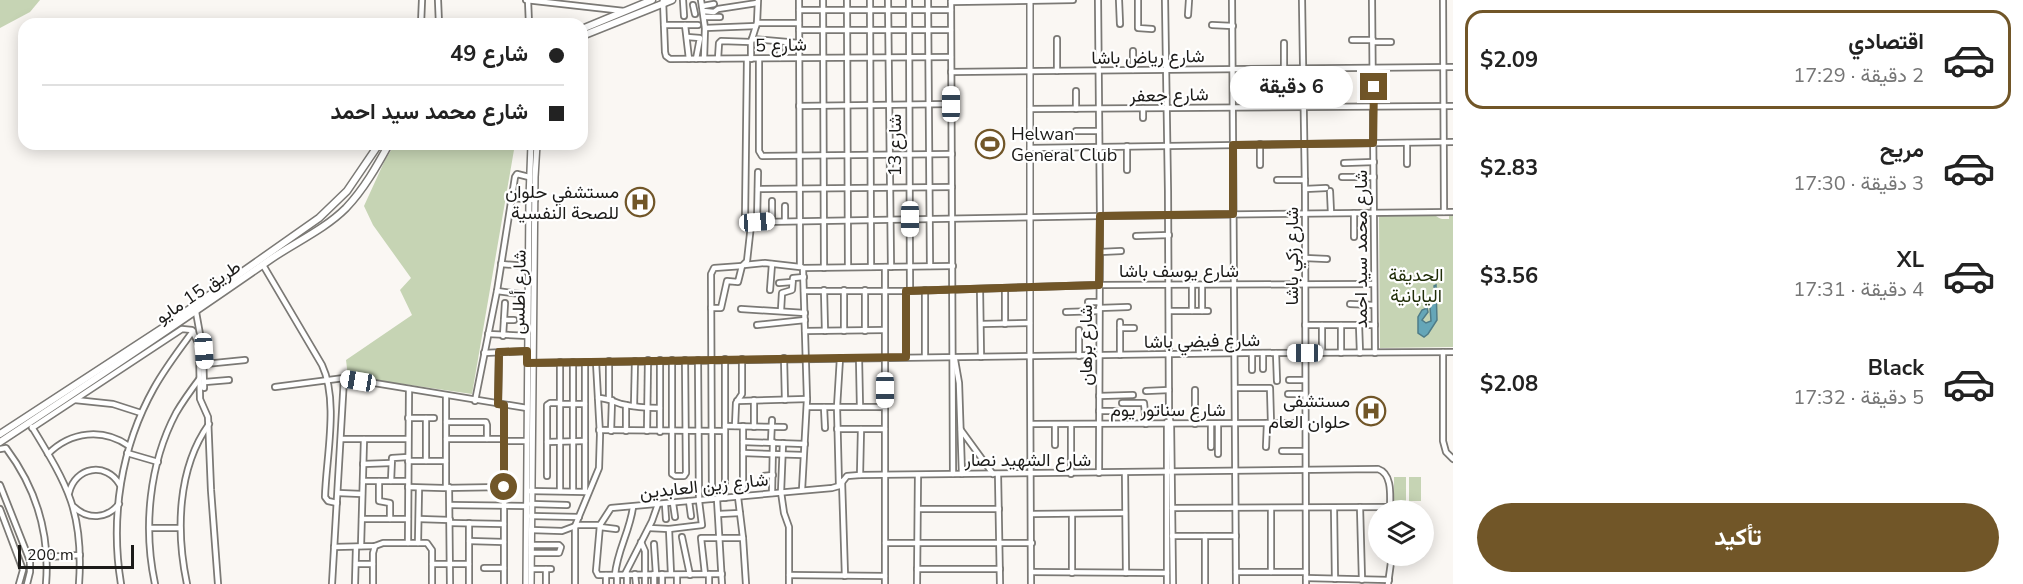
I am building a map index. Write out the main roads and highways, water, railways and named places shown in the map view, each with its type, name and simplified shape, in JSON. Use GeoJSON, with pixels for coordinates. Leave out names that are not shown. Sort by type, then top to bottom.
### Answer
{"type":"FeatureCollection","features":[{"type":"Feature","properties":{"kind":"main road"},"geometry":{"type":"LineString","coordinates":[[588,26],[652,0]]}},
{"type":"Feature","properties":{"kind":"main road"},"geometry":{"type":"LineString","coordinates":[[588,33],[672,0]]}},
{"type":"Feature","properties":{"kind":"main road","name":"طريق 15 مايو"},"geometry":{"type":"LineString","coordinates":[[0,434],[164,327],[319,218],[347,190],[375,150]]}},
{"type":"Feature","properties":{"kind":"main road","name":"طريق 15 مايو"},"geometry":{"type":"LineString","coordinates":[[0,442],[31,425],[263,265],[327,224],[358,194],[385,150]]}},
{"type":"Feature","properties":{"kind":"water"},"geometry":{"type":"Polygon","coordinates":[[[1436,285],[1437,320],[1424,337],[1418,333],[1418,317],[1422,310],[1427,308],[1428,312],[1422,320],[1426,323],[1431,321],[1430,307],[1436,298],[1434,286],[1436,285]]]}},
{"type":"Feature","properties":{"kind":"place","name":"Helwan General Club"},"geometry":{"type":"Point","coordinates":[990,144]}},
{"type":"Feature","properties":{"kind":"place","name":"مستشفي حلوان للصحة النفسية"},"geometry":{"type":"Point","coordinates":[640,202]}},
{"type":"Feature","properties":{"kind":"place","name":"مستشفى حلوان العام"},"geometry":{"type":"Point","coordinates":[1371,411]}},
{"type":"Feature","properties":{"kind":"park label","name":"الحديقة اليابانية"},"geometry":{"type":"Point","coordinates":[1416,285]}}]}
